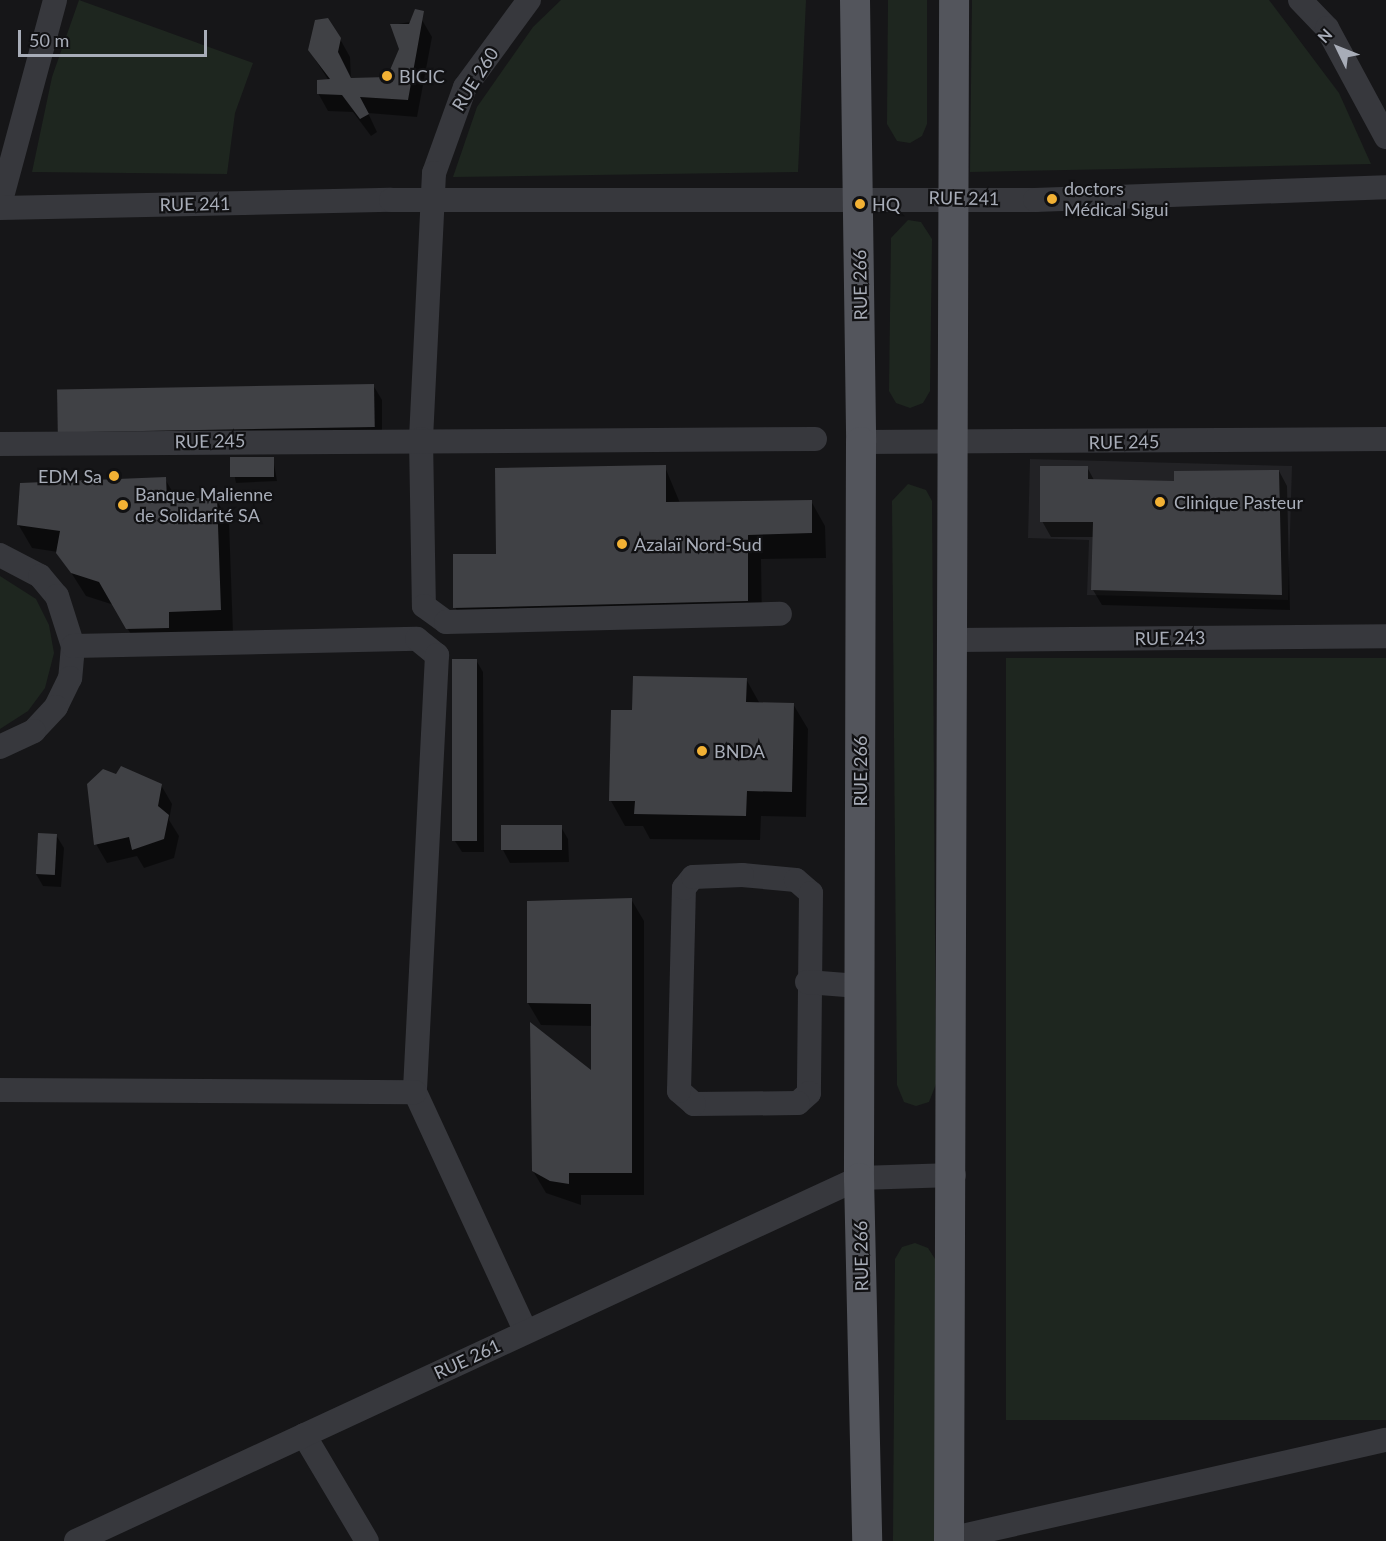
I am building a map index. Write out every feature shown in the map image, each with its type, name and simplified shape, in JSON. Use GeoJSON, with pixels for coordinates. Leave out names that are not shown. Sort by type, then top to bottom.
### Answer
{"type":"FeatureCollection","features":[{"type":"Feature","properties":{"kind":"main road","name":"RUE 266"},"geometry":{"type":"LineString","coordinates":[[855,0],[861,442],[859,1178],[867,1541]]}},
{"type":"Feature","properties":{"kind":"main road"},"geometry":{"type":"LineString","coordinates":[[949,1540],[954,1176],[954,640],[950,444],[954,0]]}},
{"type":"Feature","properties":{"kind":"street"},"geometry":{"type":"LineString","coordinates":[[0,206],[55,0]]}},
{"type":"Feature","properties":{"kind":"street","name":"RUE 260"},"geometry":{"type":"LineString","coordinates":[[529,0],[461,97],[434,173],[421,439],[424,606],[434,618],[780,614]]}},
{"type":"Feature","properties":{"kind":"street"},"geometry":{"type":"LineString","coordinates":[[1300,0],[1327,28],[1386,137]]}},
{"type":"Feature","properties":{"kind":"street","name":"RUE 241"},"geometry":{"type":"LineString","coordinates":[[0,206],[391,200],[952,196],[1035,200],[1386,187]]}},
{"type":"Feature","properties":{"kind":"street","name":"RUE 245"},"geometry":{"type":"LineString","coordinates":[[0,444],[421,439],[815,439]]}},
{"type":"Feature","properties":{"kind":"street","name":"RUE 245"},"geometry":{"type":"LineString","coordinates":[[861,442],[950,444],[1386,439]]}},
{"type":"Feature","properties":{"kind":"street"},"geometry":{"type":"LineString","coordinates":[[0,535],[9,558],[57,596],[73,646],[70,678],[56,707],[34,730],[2,754]]}},
{"type":"Feature","properties":{"kind":"street","name":"RUE 243"},"geometry":{"type":"LineString","coordinates":[[954,640],[1386,636]]}},
{"type":"Feature","properties":{"kind":"street"},"geometry":{"type":"LineString","coordinates":[[73,646],[417,639],[437,655],[415,1092],[526,1332]]}},
{"type":"Feature","properties":{"kind":"street"},"geometry":{"type":"LineString","coordinates":[[742,875],[804,884],[811,893],[807,982],[809,1093],[798,1104],[694,1104],[682,1096],[684,888],[693,877],[742,875]]}},
{"type":"Feature","properties":{"kind":"street"},"geometry":{"type":"LineString","coordinates":[[807,982],[859,986]]}},
{"type":"Feature","properties":{"kind":"street"},"geometry":{"type":"LineString","coordinates":[[0,1090],[415,1092]]}},
{"type":"Feature","properties":{"kind":"street"},"geometry":{"type":"LineString","coordinates":[[859,1178],[954,1176]]}},
{"type":"Feature","properties":{"kind":"street","name":"RUE 261"},"geometry":{"type":"LineString","coordinates":[[76,1541],[859,1178]]}},
{"type":"Feature","properties":{"kind":"street"},"geometry":{"type":"LineString","coordinates":[[304,1435],[367,1541]]}},
{"type":"Feature","properties":{"kind":"street"},"geometry":{"type":"LineString","coordinates":[[949,1540],[1386,1440]]}},
{"type":"Feature","properties":{"kind":"shaded area"},"geometry":{"type":"Polygon","coordinates":[[[79,0],[253,63],[235,113],[227,174],[32,172],[52,77],[79,0]]]}},
{"type":"Feature","properties":{"kind":"shaded area"},"geometry":{"type":"Polygon","coordinates":[[[561,0],[806,0],[798,172],[453,177],[477,107],[533,27],[561,0]]]}},
{"type":"Feature","properties":{"kind":"shaded area"},"geometry":{"type":"Polygon","coordinates":[[[888,0],[927,0],[927,124],[922,136],[910,143],[897,141],[887,124],[888,0]]]}},
{"type":"Feature","properties":{"kind":"shaded area"},"geometry":{"type":"Polygon","coordinates":[[[972,0],[1269,0],[1339,93],[1371,164],[970,172],[972,0]]]}},
{"type":"Feature","properties":{"kind":"shaded area"},"geometry":{"type":"Polygon","coordinates":[[[908,220],[921,222],[932,239],[930,391],[923,403],[910,408],[896,403],[889,391],[891,238],[908,220]]]}},
{"type":"Feature","properties":{"kind":"shaded area","name":"Clinique Pasteur"},"geometry":{"type":"Polygon","coordinates":[[[1030,459],[1292,466],[1288,600],[1087,595],[1089,540],[1028,538],[1030,459]]]}},
{"type":"Feature","properties":{"kind":"shaded area"},"geometry":{"type":"Polygon","coordinates":[[[908,484],[926,490],[932,501],[936,1084],[929,1102],[916,1106],[904,1102],[897,1085],[892,501],[908,484]]]}},
{"type":"Feature","properties":{"kind":"shaded area"},"geometry":{"type":"Polygon","coordinates":[[[0,576],[36,599],[49,625],[54,653],[45,688],[28,711],[0,729],[0,576]]]}},
{"type":"Feature","properties":{"kind":"shaded area"},"geometry":{"type":"Polygon","coordinates":[[[1006,658],[1386,658],[1386,1420],[1006,1420],[1006,658]]]}},
{"type":"Feature","properties":{"kind":"shaded area"},"geometry":{"type":"Polygon","coordinates":[[[915,1243],[928,1248],[935,1259],[935,1541],[893,1541],[895,1259],[902,1247],[915,1243]]]}},
{"type":"Feature","properties":{"kind":"building"},"geometry":{"type":"Polygon","coordinates":[[[415,9],[424,11],[408,100],[360,97],[369,114],[360,119],[342,95],[317,94],[317,80],[330,79],[308,50],[315,20],[328,18],[341,38],[338,52],[351,78],[387,77],[399,49],[390,24],[409,24],[415,9]]]}},
{"type":"Feature","properties":{"kind":"building"},"geometry":{"type":"Polygon","coordinates":[[[374,384],[375,427],[58,433],[57,390],[374,384]]]}},
{"type":"Feature","properties":{"kind":"building"},"geometry":{"type":"Polygon","coordinates":[[[230,457],[274,457],[274,477],[230,477],[230,457]]]}},
{"type":"Feature","properties":{"kind":"building","name":"Azalaï Nord-Sud"},"geometry":{"type":"Polygon","coordinates":[[[666,465],[666,502],[812,500],[812,533],[748,535],[748,601],[453,608],[453,554],[496,554],[495,468],[666,465]]]}},
{"type":"Feature","properties":{"kind":"building","name":"Clinique Pasteur"},"geometry":{"type":"Polygon","coordinates":[[[1040,466],[1088,466],[1088,479],[1174,481],[1174,471],[1279,470],[1282,595],[1091,590],[1093,522],[1040,522],[1040,466]]]}},
{"type":"Feature","properties":{"kind":"building"},"geometry":{"type":"Polygon","coordinates":[[[166,477],[167,500],[217,497],[221,610],[169,612],[169,628],[126,629],[99,582],[71,573],[56,553],[60,531],[17,525],[20,483],[166,477]]]}},
{"type":"Feature","properties":{"kind":"building"},"geometry":{"type":"Polygon","coordinates":[[[452,659],[477,659],[477,841],[452,841],[452,659]]]}},
{"type":"Feature","properties":{"kind":"building","name":"BNDA"},"geometry":{"type":"Polygon","coordinates":[[[633,676],[747,678],[746,702],[794,703],[792,792],[747,791],[746,816],[634,814],[635,801],[609,801],[611,710],[632,710],[633,676]]]}},
{"type":"Feature","properties":{"kind":"building"},"geometry":{"type":"Polygon","coordinates":[[[121,766],[162,784],[158,806],[169,815],[164,839],[132,850],[129,837],[94,845],[87,784],[103,769],[116,774],[121,766]]]}},
{"type":"Feature","properties":{"kind":"building"},"geometry":{"type":"Polygon","coordinates":[[[501,825],[562,825],[562,850],[501,850],[501,825]]]}},
{"type":"Feature","properties":{"kind":"building"},"geometry":{"type":"Polygon","coordinates":[[[38,833],[57,834],[55,875],[36,874],[38,833]]]}},
{"type":"Feature","properties":{"kind":"building"},"geometry":{"type":"Polygon","coordinates":[[[632,898],[632,1173],[569,1173],[569,1184],[550,1181],[532,1171],[530,1022],[591,1070],[591,1004],[527,1003],[527,901],[632,898]]]}},
{"type":"Feature","properties":{"kind":"place","name":"BICIC"},"geometry":{"type":"Point","coordinates":[387,76]}},
{"type":"Feature","properties":{"kind":"place","name":"doctors Médical Sigui"},"geometry":{"type":"Point","coordinates":[1052,199]}},
{"type":"Feature","properties":{"kind":"place","name":"HQ"},"geometry":{"type":"Point","coordinates":[860,204]}},
{"type":"Feature","properties":{"kind":"place","name":"EDM Sa"},"geometry":{"type":"Point","coordinates":[114,476]}},
{"type":"Feature","properties":{"kind":"place","name":"Clinique Pasteur"},"geometry":{"type":"Point","coordinates":[1160,502]}},
{"type":"Feature","properties":{"kind":"place","name":"Banque Malienne de Solidarité SA"},"geometry":{"type":"Point","coordinates":[123,505]}},
{"type":"Feature","properties":{"kind":"place","name":"Azalaï Nord-Sud"},"geometry":{"type":"Point","coordinates":[622,544]}},
{"type":"Feature","properties":{"kind":"place","name":"BNDA"},"geometry":{"type":"Point","coordinates":[702,751]}}]}
